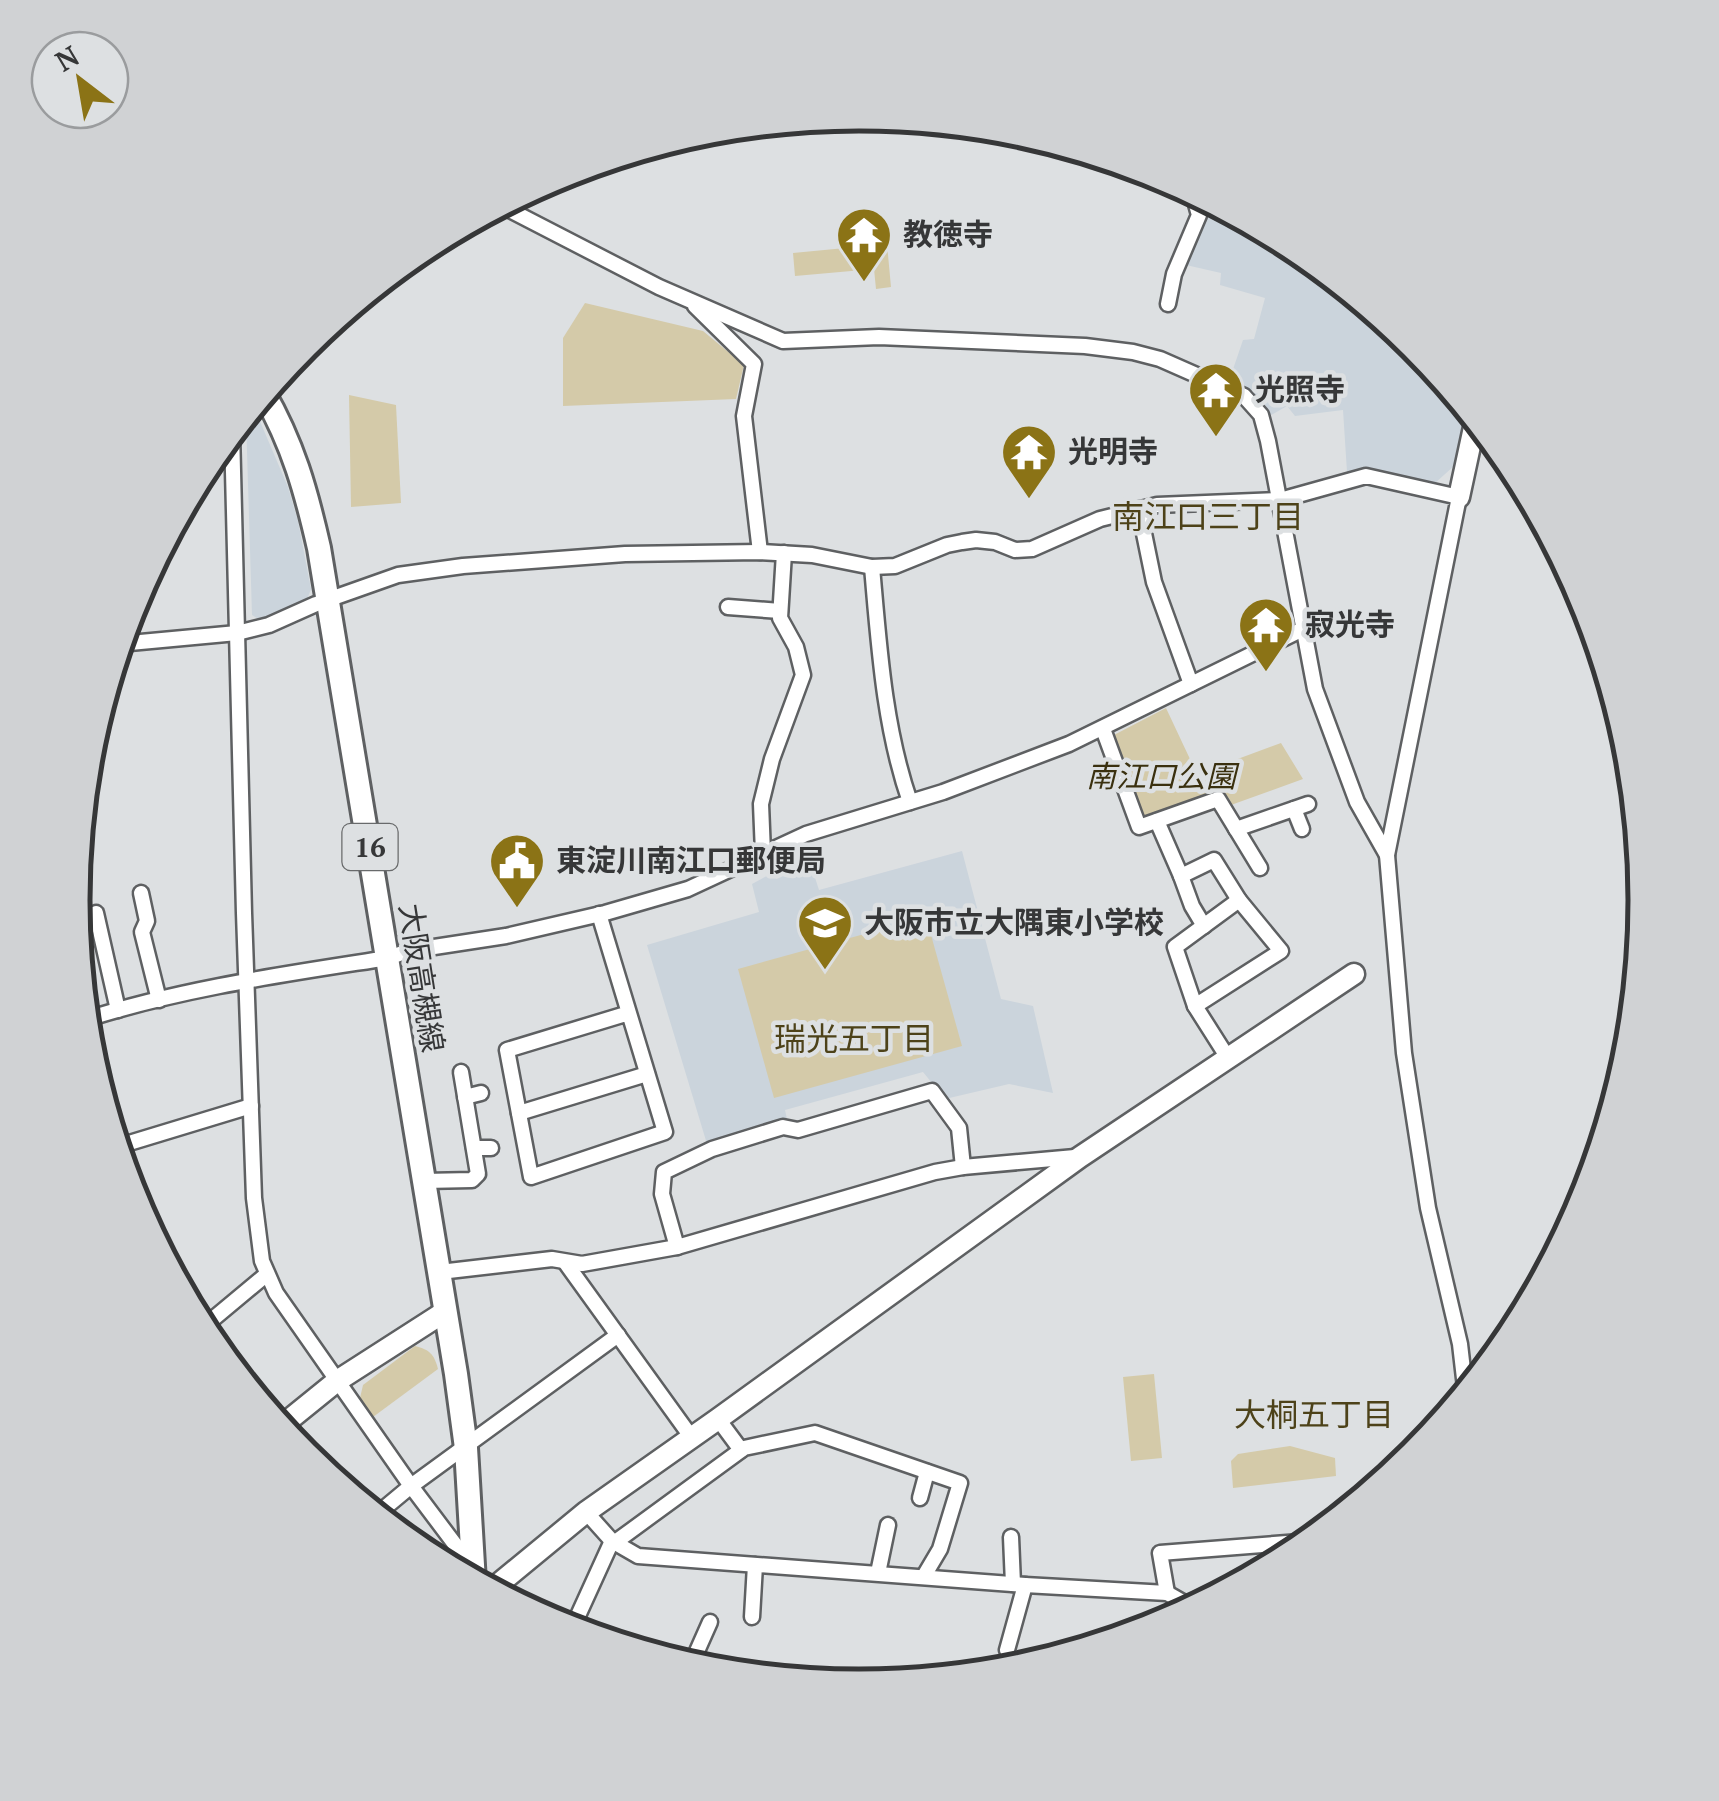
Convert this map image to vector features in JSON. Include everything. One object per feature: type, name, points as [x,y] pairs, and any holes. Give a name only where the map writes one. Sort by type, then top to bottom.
[{"type":"main road","name":"大阪高槻線","points":[[271,405],[306,488],[319,548],[446,1310],[466,1448],[472,1565]]},
{"type":"street","points":[[1168,304],[1197,209]]},
{"type":"street","points":[[514,213],[659,288],[784,341],[879,337],[1085,346],[1160,359],[1244,396],[1261,415],[1315,689],[1357,802],[1387,855]]},
{"type":"street","points":[[687,299],[754,364],[744,416],[760,552]]},
{"type":"street","points":[[1464,1377],[1460,1344],[1428,1208],[1404,1053],[1387,855],[1472,435]]},
{"type":"street","points":[[233,455],[251,1106],[262,1261],[276,1293],[462,1559]]},
{"type":"street","points":[[135,642],[270,625],[398,576],[463,566],[626,554],[760,552],[895,566],[947,544],[976,540],[1032,550],[1100,519],[1158,505],[1280,500],[1366,476],[1459,497]]},
{"type":"street","points":[[1139,510],[1154,582],[1192,684]]},
{"type":"street","points":[[763,853],[761,804],[772,759],[803,675],[796,648],[780,618],[784,554]]},
{"type":"street","points":[[872,566],[896,760],[910,802]]},
{"type":"street","points":[[728,608],[780,611]]},
{"type":"street","points":[[99,1015],[248,979],[506,936],[688,888],[806,834],[1017,766],[1103,729],[1303,628]]},
{"type":"street","points":[[1103,729],[1139,827],[1218,799],[1260,868]]},
{"type":"street","points":[[1236,829],[1301,806],[1302,829]]},
{"type":"street","points":[[1157,822],[1204,926]]},
{"type":"street","points":[[1181,876],[1214,860],[1239,900],[1281,952],[1195,1006]]},
{"type":"street","points":[[141,892],[147,922],[142,932],[159,1000]]},
{"type":"street","points":[[1228,1058],[1195,1006],[1175,947],[1239,900]]},
{"type":"street","points":[[96,912],[92,930],[118,1010]]},
{"type":"street","points":[[599,914],[629,1013],[664,1132],[531,1177],[507,1050],[629,1013]]},
{"type":"street","points":[[502,1581],[586,1512],[1080,1157],[1354,974]]},
{"type":"street","points":[[424,1181],[472,1180],[478,1174],[461,1072]]},
{"type":"street","points":[[519,1113],[647,1074]]},
{"type":"street","points":[[678,1247],[662,1194],[664,1172],[712,1149],[783,1127],[798,1130],[932,1091],[959,1128],[963,1167]]},
{"type":"street","points":[[465,1097],[481,1093]]},
{"type":"street","points":[[129,1143],[251,1106]]},
{"type":"street","points":[[474,1148],[491,1148]]},
{"type":"street","points":[[440,1272],[552,1260],[582,1264],[678,1247],[935,1172],[1080,1157]]},
{"type":"street","points":[[565,1262],[692,1438]]},
{"type":"street","points":[[214,1318],[267,1274]]},
{"type":"street","points":[[291,1419],[337,1381],[446,1310]]},
{"type":"street","points":[[386,1507],[618,1334]]},
{"type":"street","points":[[718,1419],[741,1450]]},
{"type":"street","points":[[578,1616],[613,1542],[741,1450],[815,1433],[960,1483],[940,1549],[924,1576]]},
{"type":"street","points":[[920,1498],[927,1472]]},
{"type":"street","points":[[586,1512],[613,1542],[638,1556],[1166,1593],[1178,1600]]},
{"type":"street","points":[[878,1573],[888,1525]]},
{"type":"street","points":[[1007,1650],[1019,1585],[1011,1537]]},
{"type":"street","points":[[1166,1593],[1160,1553],[1280,1544]]},
{"type":"street","points":[[752,1617],[754,1564]]},
{"type":"street","points":[[697,1652],[710,1622]]},
{"type":"shaded area","points":[[1205,215],[1244,234],[1328,290],[1404,356],[1463,423],[1455,465],[1434,484],[1371,471],[1347,472],[1343,410],[1295,416],[1287,406],[1268,417],[1249,392],[1229,381],[1243,340],[1254,339],[1265,298],[1220,285],[1221,273],[1186,265]]},
{"type":"shaded area","points":[[259,420],[288,487],[311,589],[306,602],[262,621],[252,615],[247,436]]},
{"type":"shaded area","name":"大阪市立大隅東小学校","points":[[797,848],[807,853],[819,890],[962,851],[1001,999],[1033,1006],[1053,1093],[1009,1084],[945,1099],[923,1072],[785,1110],[787,1119],[707,1144],[647,945],[759,912],[752,884],[778,870],[775,858]]},
{"type":"green space","points":[[887,244],[891,287],[876,289],[874,269],[795,276],[793,253]]},
{"type":"green space","points":[[585,303],[703,331],[744,365],[736,399],[563,406],[563,338]]},
{"type":"green space","points":[[349,395],[396,405],[401,503],[351,507]]},
{"type":"green space","name":"南江口公園","points":[[1166,708],[1197,774],[1281,743],[1303,779],[1231,805],[1229,798],[1213,793],[1142,818],[1112,736]]},
{"type":"green space","points":[[926,917],[962,1046],[774,1098],[738,969]]},
{"type":"green space","points":[[415,1346],[431,1353],[438,1369],[373,1417],[360,1398],[363,1385]]},
{"type":"green space","points":[[1154,1374],[1162,1458],[1131,1461],[1123,1377]]},
{"type":"green space","points":[[1290,1446],[1335,1458],[1336,1476],[1233,1488],[1231,1461],[1238,1454]]},
{"type":"place","name":"教徳寺","points":[[864,284]]},
{"type":"place","name":"光照寺","points":[[1216,439]]},
{"type":"place","name":"光明寺","points":[[1029,501]]},
{"type":"place","name":"寂光寺","points":[[1266,674]]},
{"type":"place","name":"東淀川南江口郵便局","points":[[517,910]]},
{"type":"place","name":"大阪市立大隅東小学校","points":[[825,972]]},
{"type":"district","name":"南江口三丁目","points":[[1208,517]]},
{"type":"district","name":"瑞光五丁目","points":[[854,1039]]},
{"type":"district","name":"大桐五丁目","points":[[1314,1415]]}]
